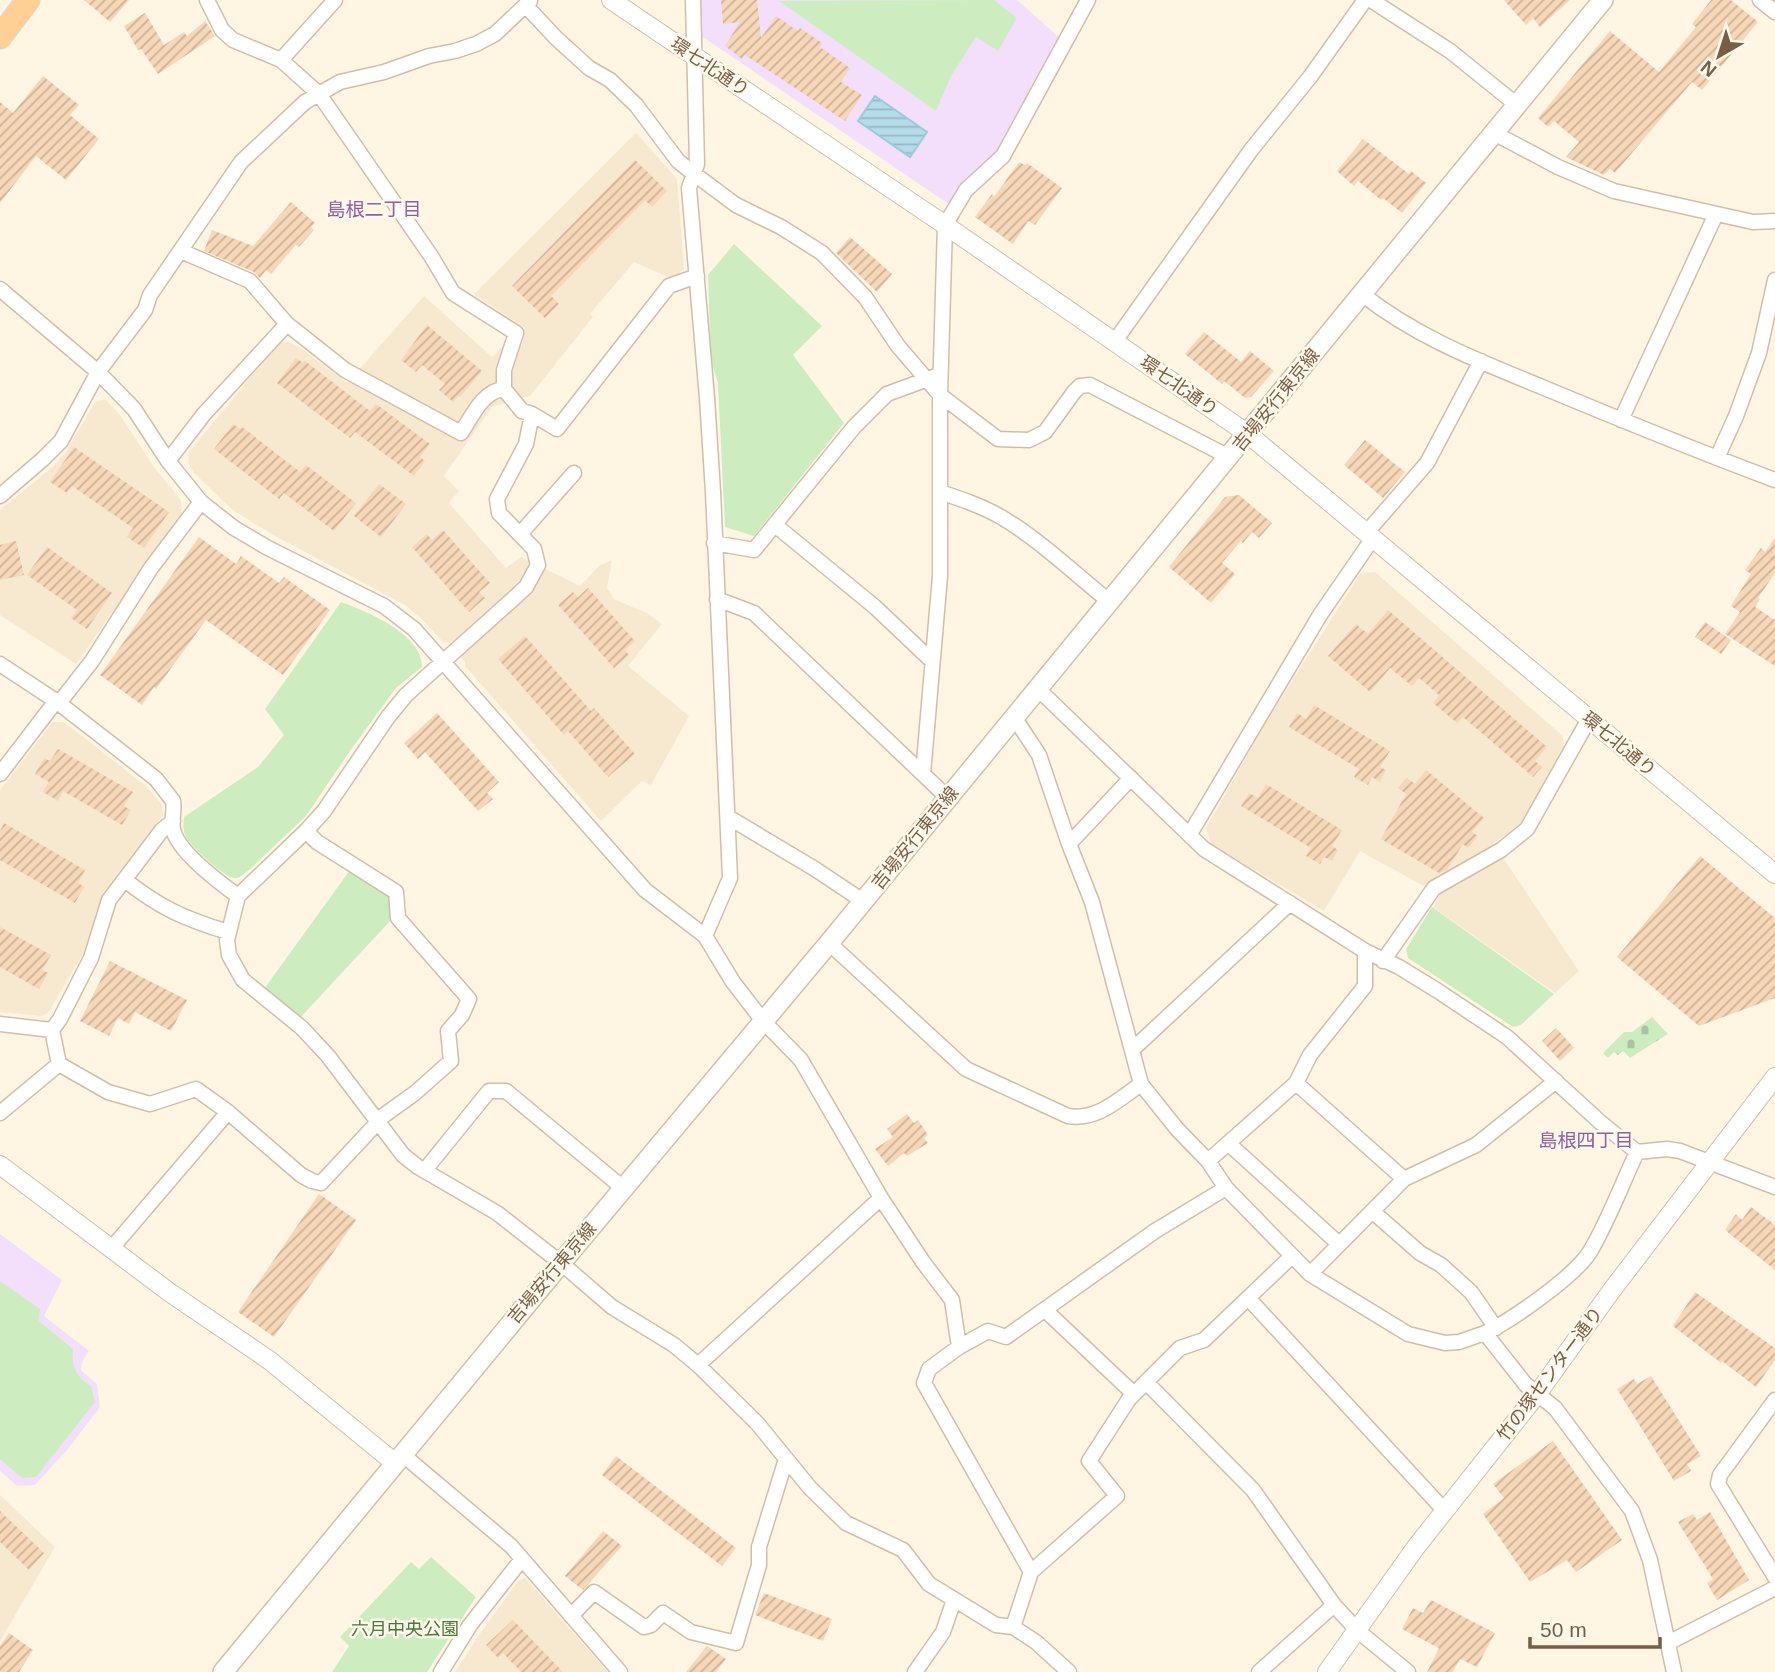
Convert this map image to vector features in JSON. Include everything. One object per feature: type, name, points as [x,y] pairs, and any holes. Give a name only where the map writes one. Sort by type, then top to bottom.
[{"type":"highway","points":[[0,37],[28,0]]},
{"type":"main road","name":"吉場安行東京線","points":[[223,1672],[829,943],[1603,0]]},
{"type":"street","points":[[207,0],[222,30],[233,40],[281,60],[318,94],[431,256],[453,293],[516,333],[504,370],[504,389],[523,411],[557,429],[669,286],[697,276]]},
{"type":"street","points":[[281,60],[335,0]]},
{"type":"street","name":"環七北通り","points":[[611,0],[945,225],[1248,434],[1775,874]]},
{"type":"street","points":[[693,0],[697,164],[689,188],[708,398],[730,878],[705,936]]},
{"type":"street","points":[[923,774],[940,576],[940,395],[934,376],[945,225],[966,190],[1003,156],[1088,0]]},
{"type":"street","points":[[1115,341],[1251,150],[1310,77],[1365,0]]},
{"type":"street","points":[[1371,0],[1450,51],[1517,105]]},
{"type":"street","points":[[1760,0],[1775,12]]},
{"type":"street","points":[[0,496],[61,440],[98,372],[145,310],[150,295],[241,162],[305,102],[340,82],[384,72],[429,56],[476,44],[495,34],[528,3],[555,38],[589,68],[610,80],[636,105],[678,161],[736,205],[782,227],[821,253],[865,297],[898,346],[934,376]]},
{"type":"street","points":[[1494,133],[1558,167],[1614,191],[1753,222],[1775,220]]},
{"type":"street","points":[[1621,420],[1716,214]]},
{"type":"street","points":[[181,251],[250,281],[287,324],[345,370],[461,433],[486,397],[494,390],[504,389]]},
{"type":"street","points":[[1717,458],[1759,353],[1775,280]]},
{"type":"street","points":[[0,289],[98,372],[134,409],[168,461],[201,502],[234,528],[384,606],[414,629],[645,890],[705,936],[733,982],[763,1021],[801,1060],[881,1198],[952,1300],[959,1347]]},
{"type":"street","points":[[1362,295],[1432,339],[1481,361],[1621,420],[1775,480]]},
{"type":"street","points":[[168,461],[204,414],[287,324]]},
{"type":"street","points":[[1190,834],[1370,535],[1427,463],[1481,361]]},
{"type":"street","points":[[714,543],[754,550],[853,427],[887,394],[934,376]]},
{"type":"street","points":[[940,395],[998,439],[1029,440],[1045,432],[1080,386],[1090,385],[1229,457]]},
{"type":"street","points":[[532,414],[526,444],[497,499],[499,513],[534,549],[538,565],[526,587],[406,695],[332,800],[306,831],[238,896],[228,932],[229,955],[243,980],[302,1028],[339,1069],[403,1155],[497,1213],[612,1307],[674,1345],[757,1423],[837,1515],[864,1533],[903,1550],[929,1584],[996,1625],[1013,1627],[1037,1642],[1069,1672]]},
{"type":"street","points":[[520,534],[574,473]]},
{"type":"street","points":[[940,492],[966,500],[1000,517],[1110,602]]},
{"type":"street","points":[[0,774],[92,662],[151,568],[201,502]]},
{"type":"street","points":[[775,525],[875,607],[932,661]]},
{"type":"street","points":[[718,599],[754,614],[948,798]]},
{"type":"street","points":[[0,664],[57,702],[156,779],[173,801],[172,828],[178,840],[188,853],[238,896]]},
{"type":"street","points":[[1038,689],[1204,849],[1365,951],[1419,979],[1507,1037],[1637,1152],[1667,1149],[1680,1151],[1775,1187]]},
{"type":"street","points":[[1014,718],[1039,755],[1092,902],[1141,1084],[1177,1129],[1209,1161],[1226,1188],[1310,1275],[1408,1334],[1446,1343],[1459,1342],[1490,1331],[1555,1286],[1590,1253],[1637,1152]]},
{"type":"street","points":[[1383,961],[1434,888],[1501,849],[1527,829],[1589,719]]},
{"type":"street","points":[[1069,844],[1131,778]]},
{"type":"street","points":[[728,817],[863,901]]},
{"type":"street","points":[[173,821],[162,830],[109,900],[91,958],[52,1030],[59,1064],[108,1092],[150,1104],[196,1090],[228,1112],[301,1175],[321,1182],[376,1122],[415,1093],[451,1061],[448,1031],[462,1016],[469,999],[398,918],[396,892],[317,842],[306,831]]},
{"type":"street","points":[[125,880],[152,901],[188,920],[228,932]]},
{"type":"street","points":[[1132,1050],[1290,903]]},
{"type":"street","points":[[829,943],[966,1069],[1068,1116],[1079,1118],[1103,1111],[1141,1084]]},
{"type":"street","points":[[1209,1161],[1296,1083],[1310,1055],[1365,986],[1365,951]]},
{"type":"street","points":[[0,1024],[52,1030]]},
{"type":"street","points":[[0,1113],[59,1064]]},
{"type":"street","name":"竹の塚センター通り","points":[[1327,1672],[1416,1547],[1538,1393],[1612,1290],[1775,1077]]},
{"type":"street","points":[[1310,1275],[1404,1179],[1476,1145],[1556,1081]]},
{"type":"street","points":[[1296,1083],[1404,1179]]},
{"type":"street","points":[[425,1170],[489,1091],[506,1091],[623,1188]]},
{"type":"street","points":[[111,1249],[228,1112]]},
{"type":"street","points":[[1228,1143],[1339,1244]]},
{"type":"street","points":[[0,1165],[169,1293],[270,1360],[511,1546],[621,1672]]},
{"type":"street","points":[[1031,1572],[924,1383],[929,1369],[959,1347],[988,1331],[1006,1337],[1155,1231],[1226,1188]]},
{"type":"street","points":[[698,1365],[881,1198]]},
{"type":"street","points":[[1372,1211],[1420,1253],[1441,1265],[1471,1292],[1490,1331],[1526,1385],[1555,1408],[1632,1511],[1650,1560],[1674,1672]]},
{"type":"street","points":[[1013,1627],[1031,1572],[1117,1496],[1089,1461],[1134,1394],[1180,1348],[1204,1340],[1292,1256]]},
{"type":"street","points":[[1248,1298],[1445,1511]]},
{"type":"street","points":[[1045,1310],[1134,1394]]},
{"type":"street","points":[[1146,1382],[1253,1490],[1334,1605],[1358,1631],[1408,1672]]},
{"type":"street","points":[[1775,1400],[1720,1475],[1718,1484],[1775,1577]]},
{"type":"street","points":[[571,1616],[594,1592],[644,1627],[651,1625],[663,1613],[691,1632],[736,1643],[759,1565],[758,1547],[786,1459]]},
{"type":"street","points":[[441,1672],[470,1625],[522,1559]]},
{"type":"street","points":[[1668,1643],[1775,1588]]},
{"type":"street","points":[[915,1672],[943,1632],[954,1600]]},
{"type":"street","points":[[1259,1672],[1334,1605]]},
{"type":"shaded area","points":[[698,0],[1017,0],[1061,39],[998,153],[950,205],[700,35]]},
{"type":"shaded area","points":[[636,133],[677,179],[684,268],[677,276],[668,277],[634,262],[590,314],[593,317],[530,396],[492,407],[444,476],[459,491],[449,503],[506,568],[521,557],[580,586],[600,565],[612,560],[607,588],[614,599],[647,613],[662,624],[628,666],[689,716],[651,785],[642,781],[601,821],[465,666],[465,662],[449,642],[443,642],[405,605],[275,536],[234,511],[194,473],[188,463],[189,452],[279,343],[288,342],[298,346],[347,383],[424,296],[492,357],[506,343],[522,346],[525,328],[474,294]]},
{"type":"shaded area","points":[[105,399],[120,415],[154,467],[181,500],[182,514],[76,664],[0,615],[0,510],[54,466],[65,453],[95,402]]},
{"type":"shaded area","points":[[1375,572],[1563,736],[1564,746],[1519,827],[1493,843],[1579,971],[1555,993],[1433,907],[1440,895],[1360,851],[1324,911],[1211,844],[1206,828],[1265,724],[1360,574]]},
{"type":"shaded area","points":[[53,722],[64,722],[146,786],[161,803],[163,815],[102,894],[84,952],[48,1013],[42,1016],[0,1012],[0,790]]},
{"type":"shaded area","points":[[0,1234],[62,1280],[44,1316],[89,1351],[82,1362],[81,1370],[97,1384],[100,1407],[68,1449],[35,1485],[17,1486],[0,1471]]},
{"type":"shaded area","points":[[0,1495],[55,1547],[0,1641]]},
{"type":"shaded area","points":[[525,1578],[608,1672],[455,1672],[518,1581]]},
{"type":"green space","points":[[994,0],[1017,18],[998,51],[976,37],[951,76],[936,111],[779,1]]},
{"type":"green space","points":[[734,244],[822,326],[793,355],[844,423],[754,536],[725,527],[718,383],[711,360],[708,275]]},
{"type":"green space","points":[[341,602],[378,618],[403,634],[420,655],[422,667],[396,688],[306,816],[248,871],[234,878],[223,873],[195,849],[185,834],[184,817],[258,767],[284,735],[265,709]]},
{"type":"green space","points":[[350,870],[389,893],[392,919],[299,1019],[264,989]]},
{"type":"green space","points":[[1432,907],[1554,994],[1521,1025],[1513,1027],[1408,958],[1406,949]]},
{"type":"green space","points":[[1652,1017],[1668,1034],[1630,1058],[1623,1051],[1618,1055],[1614,1052],[1608,1058],[1603,1053],[1624,1032],[1632,1032]]},
{"type":"green space","points":[[0,1281],[40,1309],[39,1321],[73,1349],[76,1371],[81,1379],[91,1386],[95,1402],[36,1477],[22,1478],[0,1459]]},
{"type":"green space","name":"六月中央公園","points":[[431,1557],[476,1597],[427,1672],[332,1672],[349,1646],[340,1637],[411,1562],[419,1569]]},
{"type":"water","points":[[875,96],[927,132],[910,157],[858,121]]},
{"type":"building","points":[[84,0],[129,0],[110,22]]},
{"type":"building","points":[[721,0],[757,0],[761,38],[776,16],[822,43],[820,47],[850,68],[841,82],[862,95],[845,121],[745,55],[742,59],[725,46],[740,22],[723,24]]},
{"type":"building","points":[[1504,0],[1570,0],[1540,27],[1533,18],[1526,25]]},
{"type":"building","points":[[1711,0],[1731,0],[1758,22],[1702,90],[1692,82],[1615,173],[1610,169],[1604,175],[1566,157],[1579,142],[1554,121],[1548,127],[1538,118],[1610,31],[1659,72],[1696,27],[1692,24]]},
{"type":"building","points":[[145,13],[164,45],[184,32],[187,36],[205,21],[215,36],[158,74],[141,49],[138,50],[124,26]]},
{"type":"building","points":[[43,76],[79,105],[70,115],[99,139],[66,180],[36,156],[0,203],[0,102],[13,113]]},
{"type":"building","points":[[1363,139],[1409,174],[1411,171],[1426,183],[1402,213],[1358,181],[1354,186],[1337,171]]},
{"type":"building","points":[[635,160],[667,191],[652,207],[645,200],[551,296],[559,304],[545,318],[512,286]]},
{"type":"building","points":[[1019,162],[1025,165],[1027,163],[1062,188],[1035,225],[1028,221],[1013,244],[975,217],[992,194],[994,197]]},
{"type":"building","points":[[291,202],[315,223],[311,227],[314,230],[299,247],[296,245],[271,274],[266,270],[260,278],[254,272],[204,251],[212,230],[253,246]]},
{"type":"building","points":[[850,237],[892,274],[877,292],[836,253]]},
{"type":"building","points":[[427,325],[482,371],[453,402],[439,390],[445,384],[422,365],[416,372],[401,360]]},
{"type":"building","points":[[1204,332],[1241,362],[1250,351],[1274,371],[1251,397],[1245,398],[1224,381],[1222,384],[1185,354]]},
{"type":"building","points":[[296,358],[303,363],[305,361],[370,411],[376,404],[430,444],[420,457],[425,461],[414,476],[355,432],[350,438],[277,383]]},
{"type":"building","points":[[233,424],[240,429],[242,427],[300,472],[306,465],[356,503],[334,531],[284,493],[279,499],[214,449]]},
{"type":"building","points":[[1365,440],[1405,472],[1383,498],[1344,465]]},
{"type":"building","points":[[74,447],[169,512],[144,548],[127,537],[133,528],[72,486],[67,493],[50,482]]},
{"type":"building","points":[[379,484],[406,504],[381,537],[354,516]]},
{"type":"building","points":[[1239,495],[1272,523],[1259,538],[1252,532],[1222,563],[1235,574],[1211,603],[1169,567],[1225,497]]},
{"type":"building","points":[[443,530],[490,583],[479,592],[485,598],[469,612],[412,547],[427,534],[432,540]]},
{"type":"building","points":[[199,537],[236,564],[241,556],[279,583],[284,577],[330,610],[283,675],[206,620],[142,705],[100,675]]},
{"type":"building","points":[[1775,538],[1775,573],[1755,607],[1775,620],[1775,666],[1725,634],[1740,612],[1731,606],[1751,574],[1745,570],[1761,548],[1765,552]]},
{"type":"building","points":[[16,541],[24,575],[0,580],[0,545]]},
{"type":"building","points":[[47,547],[112,593],[87,629],[71,618],[77,610],[27,575]]},
{"type":"building","points":[[588,588],[635,641],[625,650],[629,655],[614,668],[558,605],[573,592],[578,597]]},
{"type":"building","points":[[1388,610],[1547,747],[1535,761],[1542,767],[1533,777],[1463,717],[1457,723],[1433,703],[1439,695],[1419,678],[1412,686],[1390,668],[1370,692],[1328,656],[1356,624],[1368,634]]},
{"type":"building","points":[[1705,622],[1731,640],[1721,654],[1695,637]]},
{"type":"building","points":[[525,636],[591,711],[594,708],[635,754],[608,777],[568,731],[564,735],[498,659]]},
{"type":"building","points":[[1314,705],[1390,751],[1380,767],[1386,770],[1380,782],[1372,777],[1368,785],[1354,777],[1359,769],[1289,727],[1297,713],[1306,719]]},
{"type":"building","points":[[437,713],[499,782],[487,793],[493,799],[478,811],[425,752],[418,759],[404,743]]},
{"type":"building","points":[[58,749],[133,792],[124,806],[131,810],[122,825],[63,791],[58,801],[43,792],[49,782],[35,774],[44,758],[50,761]]},
{"type":"building","points":[[1426,770],[1484,818],[1472,832],[1478,836],[1468,848],[1463,844],[1447,870],[1439,873],[1381,839],[1406,794],[1398,788],[1407,778],[1415,784]]},
{"type":"building","points":[[1266,784],[1342,830],[1332,846],[1338,850],[1332,861],[1324,857],[1320,864],[1306,856],[1311,848],[1241,806],[1249,793],[1258,798]]},
{"type":"building","points":[[4,823],[85,870],[78,883],[84,887],[75,903],[0,860],[0,831]]},
{"type":"building","points":[[1700,856],[1775,918],[1775,998],[1699,1026],[1617,957]]},
{"type":"building","points":[[0,927],[51,955],[42,970],[48,973],[39,989],[0,967]]},
{"type":"building","points":[[110,961],[187,1000],[171,1031],[135,1012],[129,1024],[118,1018],[109,1036],[80,1021]]},
{"type":"building","points":[[1556,1028],[1574,1048],[1560,1061],[1542,1041]]},
{"type":"building","points":[[907,1114],[914,1123],[918,1120],[928,1135],[924,1138],[928,1143],[907,1156],[904,1153],[888,1166],[875,1149],[893,1137],[887,1129]]},
{"type":"building","points":[[319,1194],[356,1220],[274,1337],[238,1312]]},
{"type":"building","points":[[1751,1207],[1775,1225],[1775,1270],[1725,1230],[1736,1214],[1742,1220]]},
{"type":"building","points":[[1695,1292],[1775,1348],[1775,1360],[1756,1387],[1673,1326]]},
{"type":"building","points":[[1651,1376],[1701,1456],[1687,1464],[1691,1471],[1674,1481],[1617,1389],[1634,1379],[1637,1384]]},
{"type":"building","points":[[1553,1441],[1622,1540],[1576,1572],[1567,1560],[1530,1582],[1483,1514],[1504,1498],[1493,1484]]},
{"type":"building","points":[[616,1456],[736,1548],[722,1566],[602,1475]]},
{"type":"building","points":[[0,1511],[44,1553],[29,1570],[0,1542]]},
{"type":"building","points":[[1710,1512],[1749,1580],[1717,1600],[1707,1583],[1713,1579],[1678,1522],[1693,1514],[1697,1520]]},
{"type":"building","points":[[603,1531],[622,1546],[583,1590],[565,1576]]},
{"type":"building","points":[[764,1593],[832,1619],[823,1641],[755,1615]]},
{"type":"building","points":[[1431,1600],[1495,1633],[1477,1667],[1460,1659],[1453,1672],[1427,1672],[1439,1648],[1402,1629],[1413,1608],[1423,1613]]},
{"type":"building","points":[[513,1620],[563,1672],[521,1672],[503,1653],[498,1658],[486,1645]]},
{"type":"building","points":[[9,1633],[33,1650],[19,1672],[0,1672],[0,1646]]},
{"type":"building","points":[[707,1646],[726,1659],[716,1672],[686,1672]]},
{"type":"district","name":"島根二丁目","points":[[374,209]]},
{"type":"district","name":"島根四丁目","points":[[1586,1140]]}]
